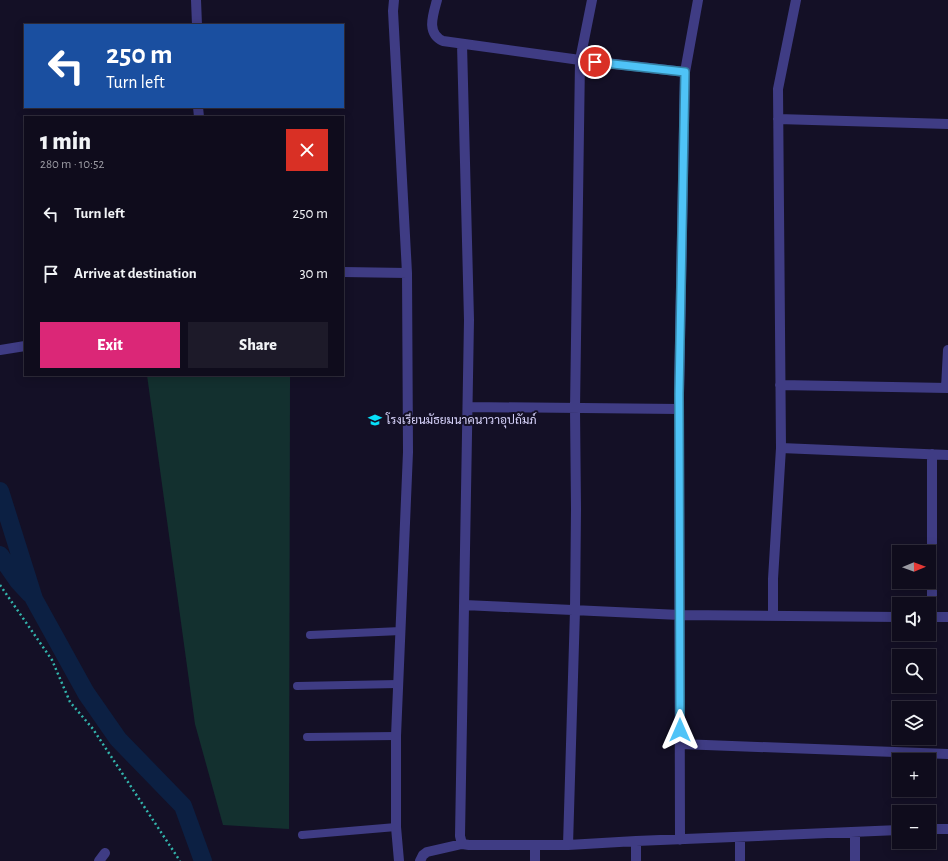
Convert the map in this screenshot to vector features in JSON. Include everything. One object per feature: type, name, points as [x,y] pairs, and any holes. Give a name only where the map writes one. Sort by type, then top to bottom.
[{"type":"street","points":[[196,0],[197,24]]},
{"type":"street","points":[[394,0],[393,11],[407,273],[408,452],[396,736],[396,827],[398,861]]},
{"type":"street","points":[[437,0],[432,26],[434,34],[437,38],[443,41],[580,60],[685,72]]},
{"type":"street","points":[[568,845],[575,610],[575,408],[580,60],[592,0]]},
{"type":"street","points":[[680,840],[679,409],[685,72],[698,0]]},
{"type":"street","points":[[773,615],[773,579],[781,448],[778,89],[796,0]]},
{"type":"street","points":[[462,44],[470,320],[460,836],[462,844]]},
{"type":"street","points":[[778,119],[948,124]]},
{"type":"street","points":[[344,272],[407,273]]},
{"type":"street","points":[[0,350],[24,346]]},
{"type":"street","points":[[780,385],[947,388],[948,350]]},
{"type":"street","points":[[469,407],[679,409]]},
{"type":"street","points":[[781,448],[948,455]]},
{"type":"street","points":[[931,597],[932,454]]},
{"type":"street","points":[[464,605],[680,615],[892,616]]},
{"type":"street","points":[[936,617],[948,617]]},
{"type":"street","points":[[680,744],[948,754]]},
{"type":"street","points":[[936,829],[948,829]]},
{"type":"street","points":[[420,861],[423,855],[427,852],[462,844],[469,846],[568,845],[892,830]]},
{"type":"street","points":[[855,832],[855,861]]},
{"type":"street","points":[[740,837],[740,861]]},
{"type":"street","points":[[636,841],[636,861]]},
{"type":"street","points":[[535,846],[535,861]]},
{"type":"lane","points":[[310,635],[401,631]]},
{"type":"lane","points":[[297,686],[398,684]]},
{"type":"lane","points":[[307,738],[396,736]]},
{"type":"lane","points":[[302,835],[396,827]]},
{"type":"path","points":[[0,585],[52,660],[70,702],[92,729],[180,861]]},
{"type":"green space","points":[[147,376],[290,376],[289,829],[223,825],[195,724]]},
{"type":"waterway","points":[[0,491],[34,599],[86,693],[118,739],[183,806],[203,861]]},
{"type":"waterway","points":[[0,555],[18,581],[30,594]]},
{"type":"place","name":"โรงเรียนมัธยมนาคนาวาอุปถัมภ์","points":[[375,420]]},
{"type":"route","points":[[595,62],[685,72],[679,394],[680,730]]}]
